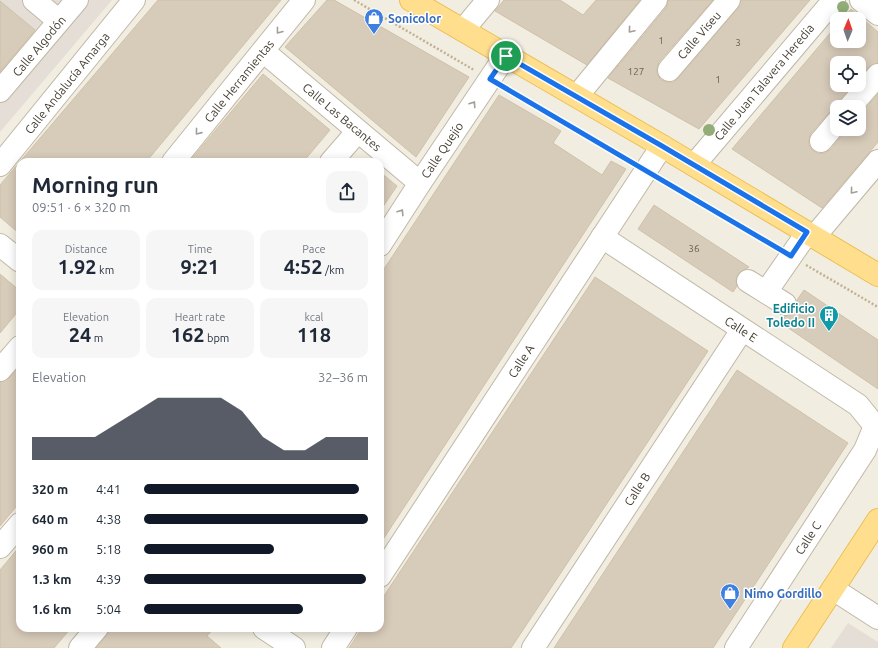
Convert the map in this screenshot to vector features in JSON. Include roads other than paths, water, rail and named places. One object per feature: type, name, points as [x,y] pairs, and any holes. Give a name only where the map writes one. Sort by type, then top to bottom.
[{"type":"main road","points":[[411,0],[662,146],[878,275]]},
{"type":"main road","points":[[794,648],[878,520]]},
{"type":"street","points":[[34,0],[59,21]]},
{"type":"street","name":"Calle Algodón","points":[[0,90],[78,0]]},
{"type":"street","name":"Calle Andalucía Amarga","points":[[0,165],[134,0]]},
{"type":"street","name":"Calle Herramientas","points":[[176,158],[304,0]]},
{"type":"street","points":[[463,30],[488,0]]},
{"type":"street","points":[[577,96],[656,0]]},
{"type":"street","name":"Calle Viseu","points":[[669,70],[729,0]]},
{"type":"street","name":"Calle Juan Talavera Heredia","points":[[694,165],[834,0]]},
{"type":"street","points":[[861,0],[878,14]]},
{"type":"street","name":"Calle Las Bacantes","points":[[263,51],[420,183]]},
{"type":"street","name":"Calle Quejío","points":[[384,239],[506,56]]},
{"type":"street","points":[[856,100],[878,75]]},
{"type":"street","points":[[821,141],[830,130]]},
{"type":"street","points":[[334,158],[358,131]]},
{"type":"street","name":"Calle A","points":[[384,570],[662,146]]},
{"type":"street","points":[[785,304],[757,287],[791,256],[878,161]]},
{"type":"street","name":"Calle E","points":[[602,237],[858,405],[875,426]]},
{"type":"street","points":[[0,245],[16,258]]},
{"type":"street","name":"Calle B","points":[[533,648],[742,330]]},
{"type":"street","points":[[0,370],[16,352]]},
{"type":"street","name":"Calle C","points":[[736,648],[866,450],[875,426]]},
{"type":"street","points":[[0,547],[16,529]]},
{"type":"street","points":[[833,589],[878,618]]},
{"type":"street","points":[[80,648],[94,632]]},
{"type":"street","points":[[270,632],[294,648]]},
{"type":"street","points":[[333,648],[343,632]]},
{"type":"place","name":"Sonicolor","points":[[374,35]]},
{"type":"place","name":"Edificio Toledo II","points":[[829,332]]},
{"type":"place","name":"Nimo Gordillo","points":[[730,610]]}]
